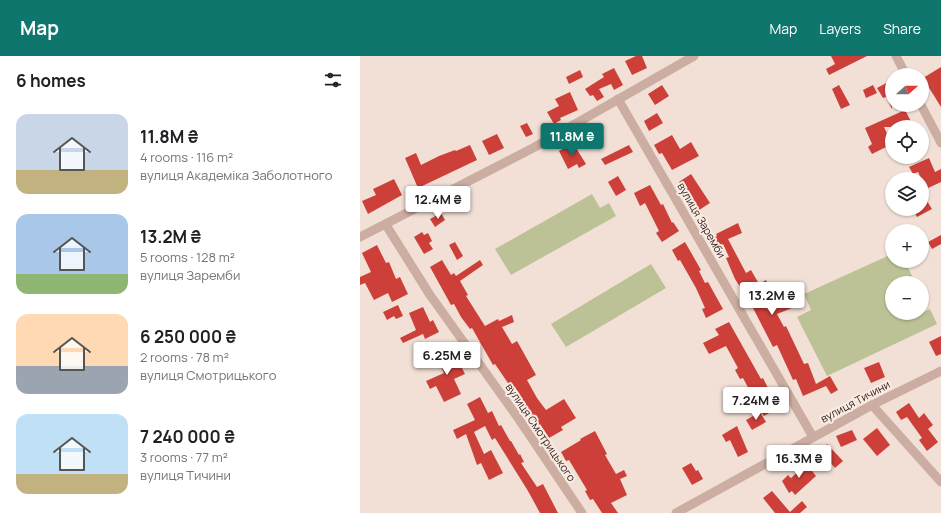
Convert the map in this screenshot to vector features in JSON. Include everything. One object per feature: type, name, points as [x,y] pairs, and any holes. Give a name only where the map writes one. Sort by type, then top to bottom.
[{"type":"street","points":[[360,238],[533,148],[694,56]]},
{"type":"street","points":[[896,56],[902,68]]},
{"type":"street","name":"вулиця Заремби","points":[[618,99],[813,437]]},
{"type":"street","points":[[925,112],[941,143]]},
{"type":"street","name":"вулиця Смотрицького","points":[[386,225],[430,295],[518,418],[582,513]]},
{"type":"street","name":"вулиця Тичини","points":[[676,513],[872,405],[941,371]]},
{"type":"street","points":[[872,405],[941,482]]},
{"type":"green space","points":[[592,194],[600,208],[609,203],[616,216],[511,275],[495,249]]},
{"type":"green space","points":[[885,257],[885,268],[908,268],[912,276],[885,276],[885,320],[929,320],[930,309],[937,324],[827,376],[797,317],[811,310],[804,294]]},
{"type":"green space","points":[[651,264],[666,288],[566,347],[551,324]]},
{"type":"building","points":[[636,56],[642,56],[647,68],[632,75],[625,61]]},
{"type":"building","points":[[831,56],[867,56],[829,75],[826,69],[835,64]]},
{"type":"building","points":[[941,67],[941,107],[929,88],[929,74]]},
{"type":"building","points":[[614,68],[623,85],[614,90],[611,84],[599,89],[604,97],[597,101],[593,95],[590,96],[585,89],[604,77],[602,74]]},
{"type":"building","points":[[580,70],[583,77],[569,84],[566,77]]},
{"type":"building","points":[[885,84],[885,97],[883,98],[877,88]]},
{"type":"building","points":[[662,85],[669,96],[655,105],[648,94]]},
{"type":"building","points":[[839,85],[850,105],[841,109],[832,89]]},
{"type":"building","points":[[873,85],[877,93],[866,98],[863,90]]},
{"type":"building","points":[[570,92],[578,110],[560,118],[561,120],[554,124],[547,112],[559,106],[555,99]]},
{"type":"building","points":[[901,112],[906,112],[910,120],[885,120],[885,148],[872,154],[868,147],[872,144],[865,128]]},
{"type":"building","points":[[657,113],[663,123],[649,131],[644,121]]},
{"type":"building","points":[[527,123],[533,134],[526,137],[520,126]]},
{"type":"building","points":[[585,129],[589,135],[576,142],[572,135]]},
{"type":"building","points":[[497,134],[504,148],[489,155],[482,141]]},
{"type":"building","points":[[672,135],[680,149],[691,142],[699,156],[672,170],[662,153],[659,154],[654,145]]},
{"type":"building","points":[[573,143],[586,164],[579,168],[577,164],[568,169],[559,151]]},
{"type":"building","points":[[470,145],[477,160],[418,188],[405,158],[416,153],[421,165],[439,156]]},
{"type":"building","points":[[629,145],[633,152],[605,165],[601,159]]},
{"type":"building","points":[[929,158],[935,172],[941,169],[941,182],[929,188],[929,172],[912,172],[909,167],[916,164],[929,164]]},
{"type":"building","points":[[691,174],[710,203],[696,212],[679,182]]},
{"type":"building","points":[[618,176],[626,190],[616,196],[608,182]]},
{"type":"building","points":[[394,179],[402,195],[368,214],[362,201],[376,195],[373,189]]},
{"type":"building","points":[[650,185],[661,205],[663,204],[672,223],[673,222],[679,231],[662,242],[656,233],[659,231],[645,203],[640,206],[634,193]]},
{"type":"building","points":[[441,213],[445,220],[435,227],[430,219]]},
{"type":"building","points":[[738,223],[742,233],[728,239],[746,273],[751,270],[759,284],[766,280],[772,291],[775,290],[780,301],[794,295],[795,297],[798,295],[802,304],[777,314],[784,327],[786,326],[804,364],[808,363],[816,384],[830,376],[838,390],[831,394],[826,386],[803,396],[796,379],[793,380],[777,345],[773,347],[752,306],[735,279],[726,258],[729,257],[723,244],[715,248],[711,239],[717,236],[716,234]]},
{"type":"building","points":[[422,232],[424,235],[428,233],[432,241],[429,243],[433,249],[424,254],[414,237]]},
{"type":"building","points":[[941,235],[941,244],[932,249],[929,241]]},
{"type":"building","points":[[455,242],[463,256],[457,260],[449,245]]},
{"type":"building","points":[[685,242],[701,270],[699,271],[705,283],[708,282],[723,309],[706,318],[702,309],[705,308],[696,288],[680,260],[678,261],[672,250]]},
{"type":"building","points":[[377,245],[386,263],[389,262],[396,279],[400,277],[408,294],[392,302],[388,293],[374,300],[365,283],[360,285],[360,277],[371,272],[362,253]]},
{"type":"building","points":[[442,260],[451,275],[454,273],[456,276],[480,260],[483,265],[460,281],[468,295],[466,296],[485,326],[498,319],[499,321],[512,315],[514,322],[502,327],[512,344],[517,341],[536,375],[527,380],[537,398],[546,410],[564,399],[576,418],[561,427],[563,430],[549,438],[540,424],[537,426],[515,387],[512,389],[495,364],[493,365],[472,328],[470,329],[461,317],[454,304],[451,305],[430,267]]},
{"type":"building","points":[[398,305],[403,316],[396,319],[394,316],[387,320],[383,312]]},
{"type":"building","points":[[423,307],[430,322],[433,320],[439,332],[425,339],[423,334],[403,343],[400,338],[416,330],[409,313]]},
{"type":"building","points":[[729,322],[761,379],[763,378],[773,398],[776,397],[781,406],[764,416],[758,407],[762,404],[756,393],[752,395],[743,378],[740,379],[735,370],[738,368],[726,346],[709,354],[703,343],[719,335],[715,329]]},
{"type":"building","points":[[941,336],[941,354],[936,356],[929,342]]},
{"type":"building","points":[[448,348],[458,367],[461,366],[465,374],[454,379],[461,394],[444,402],[436,386],[430,389],[426,381],[444,373],[435,355]]},
{"type":"building","points":[[879,362],[885,377],[871,383],[864,368]]},
{"type":"building","points":[[480,397],[488,413],[492,411],[499,426],[501,425],[519,455],[520,454],[524,462],[521,463],[537,487],[543,484],[558,513],[540,513],[495,438],[492,440],[485,426],[474,432],[484,454],[491,450],[503,473],[489,480],[481,463],[477,465],[466,434],[457,439],[453,430],[475,420],[467,404]]},
{"type":"building","points":[[909,403],[919,418],[924,413],[933,425],[928,429],[938,442],[927,451],[919,440],[922,438],[907,417],[901,420],[896,412]]},
{"type":"building","points":[[760,412],[766,422],[752,430],[746,420]]},
{"type":"building","points":[[737,426],[748,452],[738,457],[730,440],[726,442],[722,435]]},
{"type":"building","points":[[877,428],[890,445],[877,456],[863,439]]},
{"type":"building","points":[[852,430],[857,440],[841,447],[836,436]]},
{"type":"building","points":[[595,431],[607,454],[605,455],[616,474],[624,470],[627,476],[620,479],[627,495],[611,503],[618,513],[602,513],[593,499],[590,500],[585,491],[587,490],[569,460],[566,461],[561,452]]},
{"type":"building","points":[[827,444],[843,461],[835,468],[820,451]]},
{"type":"building","points":[[805,462],[816,476],[795,495],[792,491],[789,493],[782,481],[788,475],[791,478],[801,469],[799,467]]},
{"type":"building","points":[[691,463],[696,471],[698,470],[703,479],[692,485],[682,468]]},
{"type":"building","points":[[772,491],[790,512],[802,501],[807,507],[800,513],[775,513],[763,498]]}]
